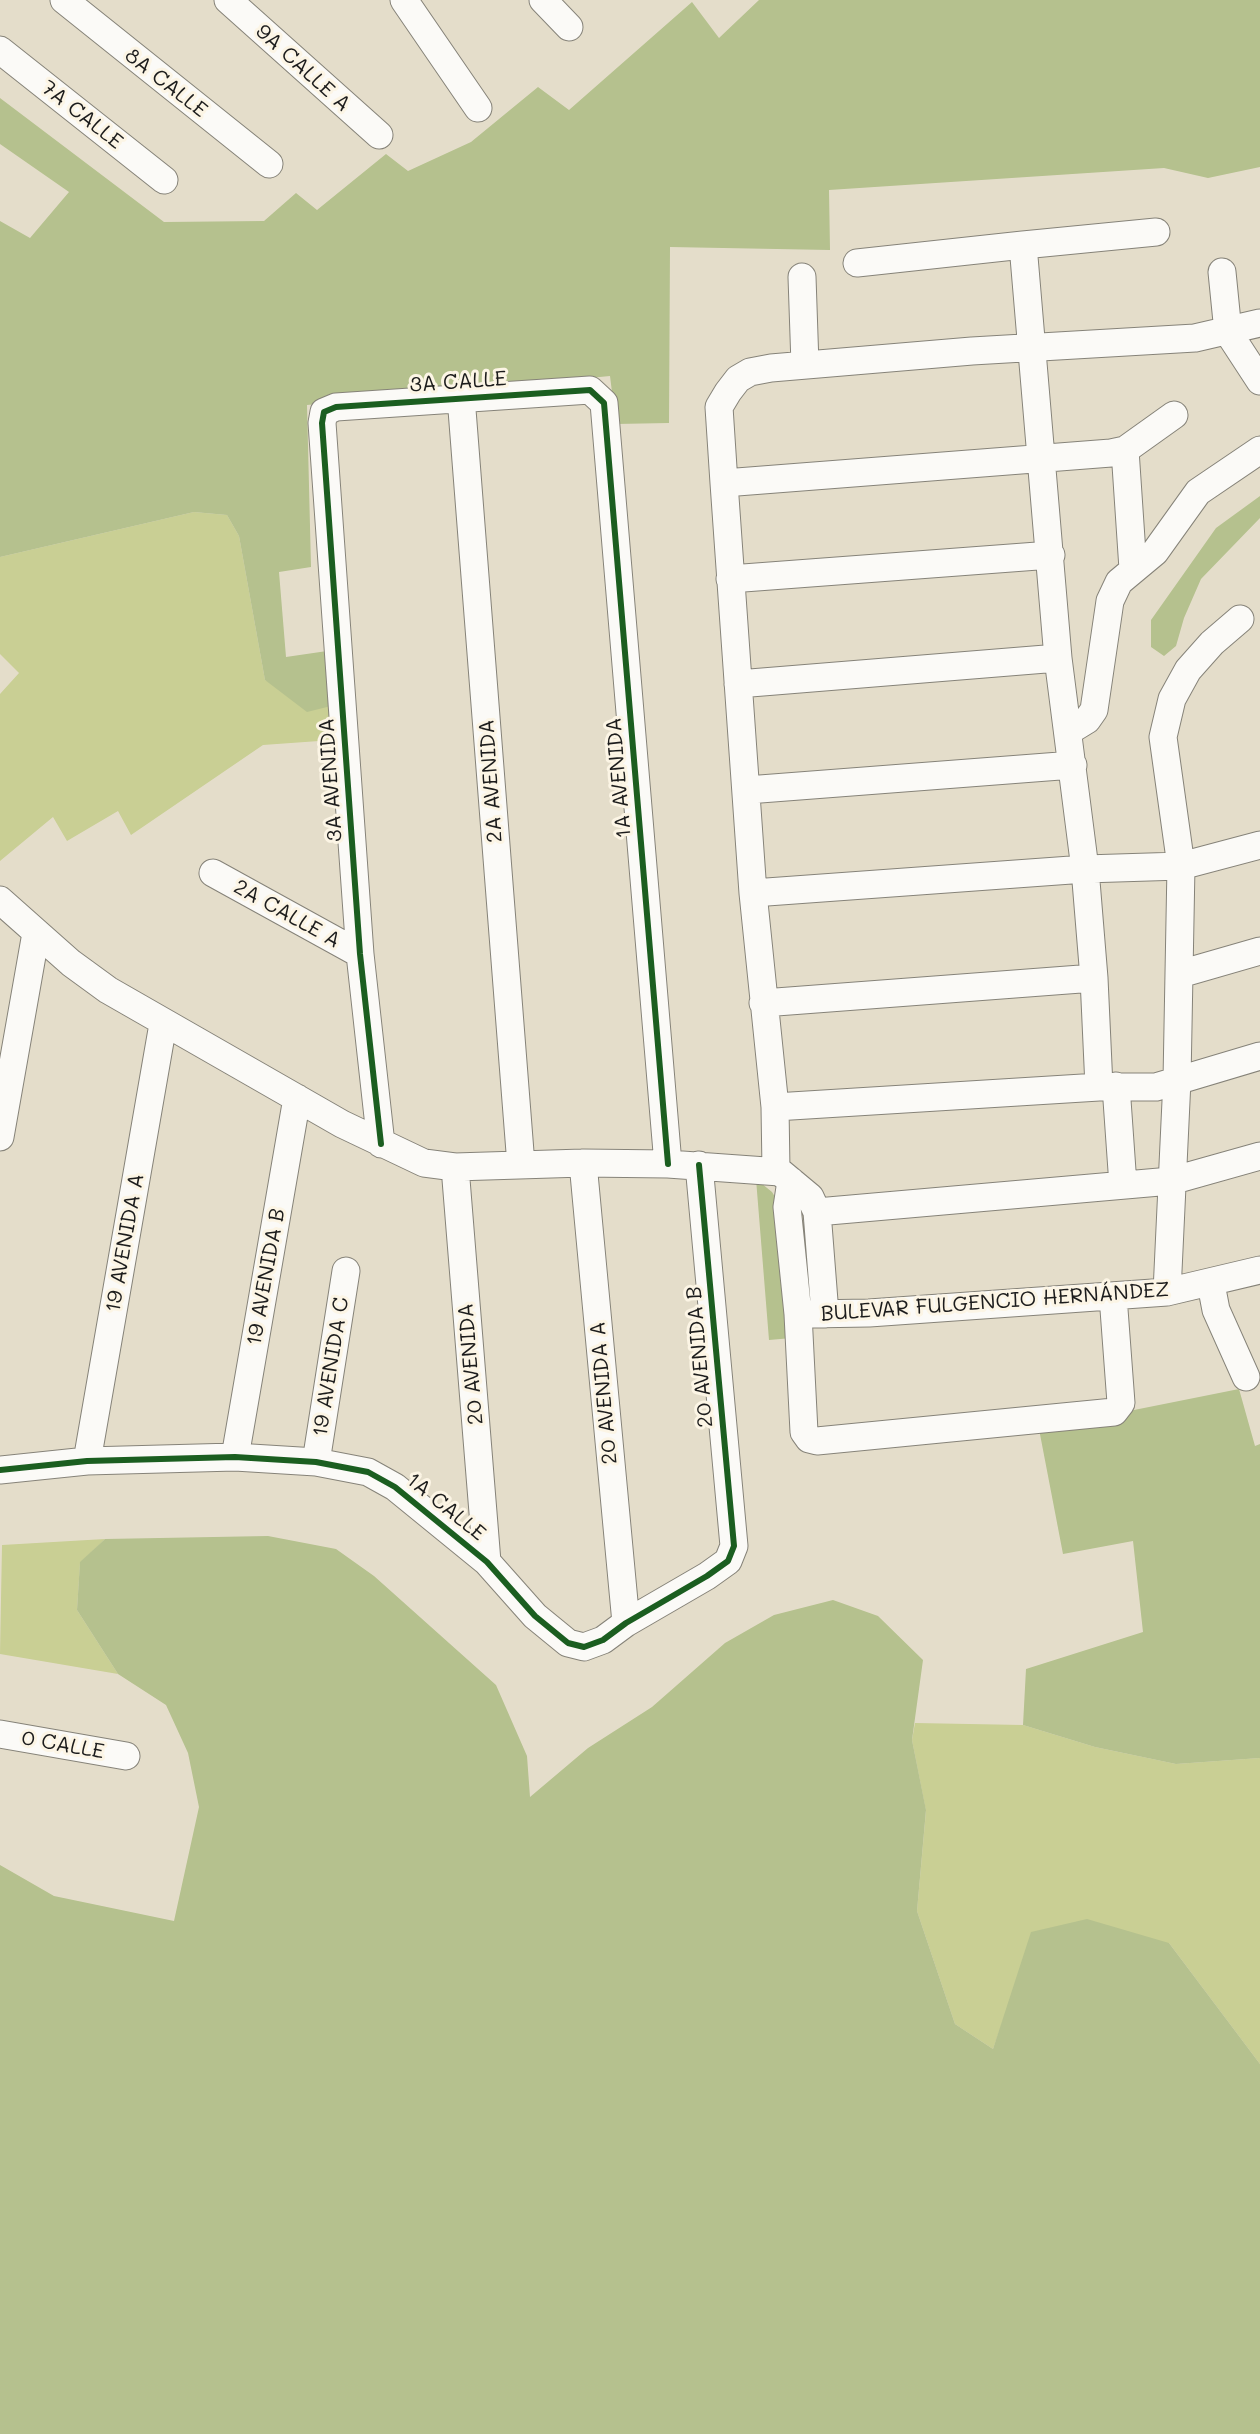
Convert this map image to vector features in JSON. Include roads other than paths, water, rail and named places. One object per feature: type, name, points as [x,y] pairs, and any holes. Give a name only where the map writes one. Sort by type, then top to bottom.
[{"type":"street","name":"8A CALLE","points":[[64,0],[269,164]]},
{"type":"street","name":"9A CALLE A","points":[[228,0],[379,135]]},
{"type":"street","points":[[404,0],[478,108]]},
{"type":"street","points":[[543,0],[568,27]]},
{"type":"street","name":"7A CALLE","points":[[0,50],[164,180]]},
{"type":"street","points":[[857,263],[1156,232]]},
{"type":"street","points":[[1023,245],[1058,658],[1085,869],[1094,978],[1123,1185]]},
{"type":"street","points":[[1222,272],[1228,332],[1260,381]]},
{"type":"street","points":[[802,277],[805,365]]},
{"type":"street","name":"BULEVAR FULGENCIO HERNÁNDEZ","points":[[1260,323],[1195,338],[1032,347],[805,365],[750,372],[738,379],[719,407],[753,893],[798,1314],[869,1313],[1167,1292],[1210,1284],[1260,1270]]},
{"type":"street","name":"3A CALLE","points":[[324,412],[336,407],[461,397],[585,390],[595,392]]},
{"type":"street","name":"1A AVENIDA","points":[[595,392],[604,403],[668,1164]]},
{"type":"street","name":"2A AVENIDA","points":[[461,397],[521,1165]]},
{"type":"street","name":"3A AVENIDA","points":[[324,412],[322,423],[360,954],[381,1144]]},
{"type":"street","points":[[724,483],[1111,453],[1125,450],[1174,415]]},
{"type":"street","points":[[1125,450],[1133,569]]},
{"type":"street","points":[[1069,731],[1087,720],[1094,710],[1110,601],[1119,582],[1155,552],[1197,492],[1260,450]]},
{"type":"street","points":[[730,579],[1051,555]]},
{"type":"street","points":[[1167,1292],[1177,1080],[1181,866],[1163,737],[1172,699],[1188,670],[1212,643],[1240,619]]},
{"type":"street","points":[[738,684],[1058,658]]},
{"type":"street","points":[[747,790],[1073,765]]},
{"type":"street","points":[[753,893],[1085,869],[1181,866],[1260,845]]},
{"type":"street","name":"2A CALLE A","points":[[213,873],[360,954]]},
{"type":"street","points":[[0,900],[36,933],[108,990],[163,1024],[381,1144],[424,1162],[454,1167],[583,1163],[699,1165],[784,1176],[810,1197],[817,1212],[825,1314]]},
{"type":"street","points":[[0,1137],[36,933]]},
{"type":"street","points":[[1180,974],[1260,951]]},
{"type":"street","points":[[763,1003],[1094,978]]},
{"type":"street","name":"19 AVENIDA A","points":[[87,1461],[163,1024]]},
{"type":"street","points":[[776,1107],[1108,1087],[1156,1087],[1260,1056]]},
{"type":"street","name":"19 AVENIDA B","points":[[236,1457],[297,1098]]},
{"type":"street","points":[[817,1212],[1171,1181],[1260,1156]]},
{"type":"street","name":"20 AVENIDA A","points":[[583,1163],[626,1623]]},
{"type":"street","name":"20 AVENIDA B","points":[[699,1165],[734,1546]]},
{"type":"street","name":"20 AVENIDA","points":[[454,1167],[487,1562]]},
{"type":"street","name":"19 AVENIDA C","points":[[316,1462],[346,1271]]},
{"type":"street","points":[[1210,1284],[1216,1310],[1246,1377]]},
{"type":"street","points":[[798,1314],[804,1432],[809,1439],[817,1441],[1114,1413],[1121,1403],[1113,1296]]},
{"type":"street","name":"1A CALLE","points":[[0,1470],[87,1461],[236,1457],[316,1462],[368,1472],[382,1478],[430,1514],[487,1562],[535,1616],[568,1643],[584,1647],[603,1640],[626,1623],[707,1576],[728,1561],[734,1546]]},
{"type":"street","name":"0 CALLE","points":[[0,1734],[126,1756]]}]
